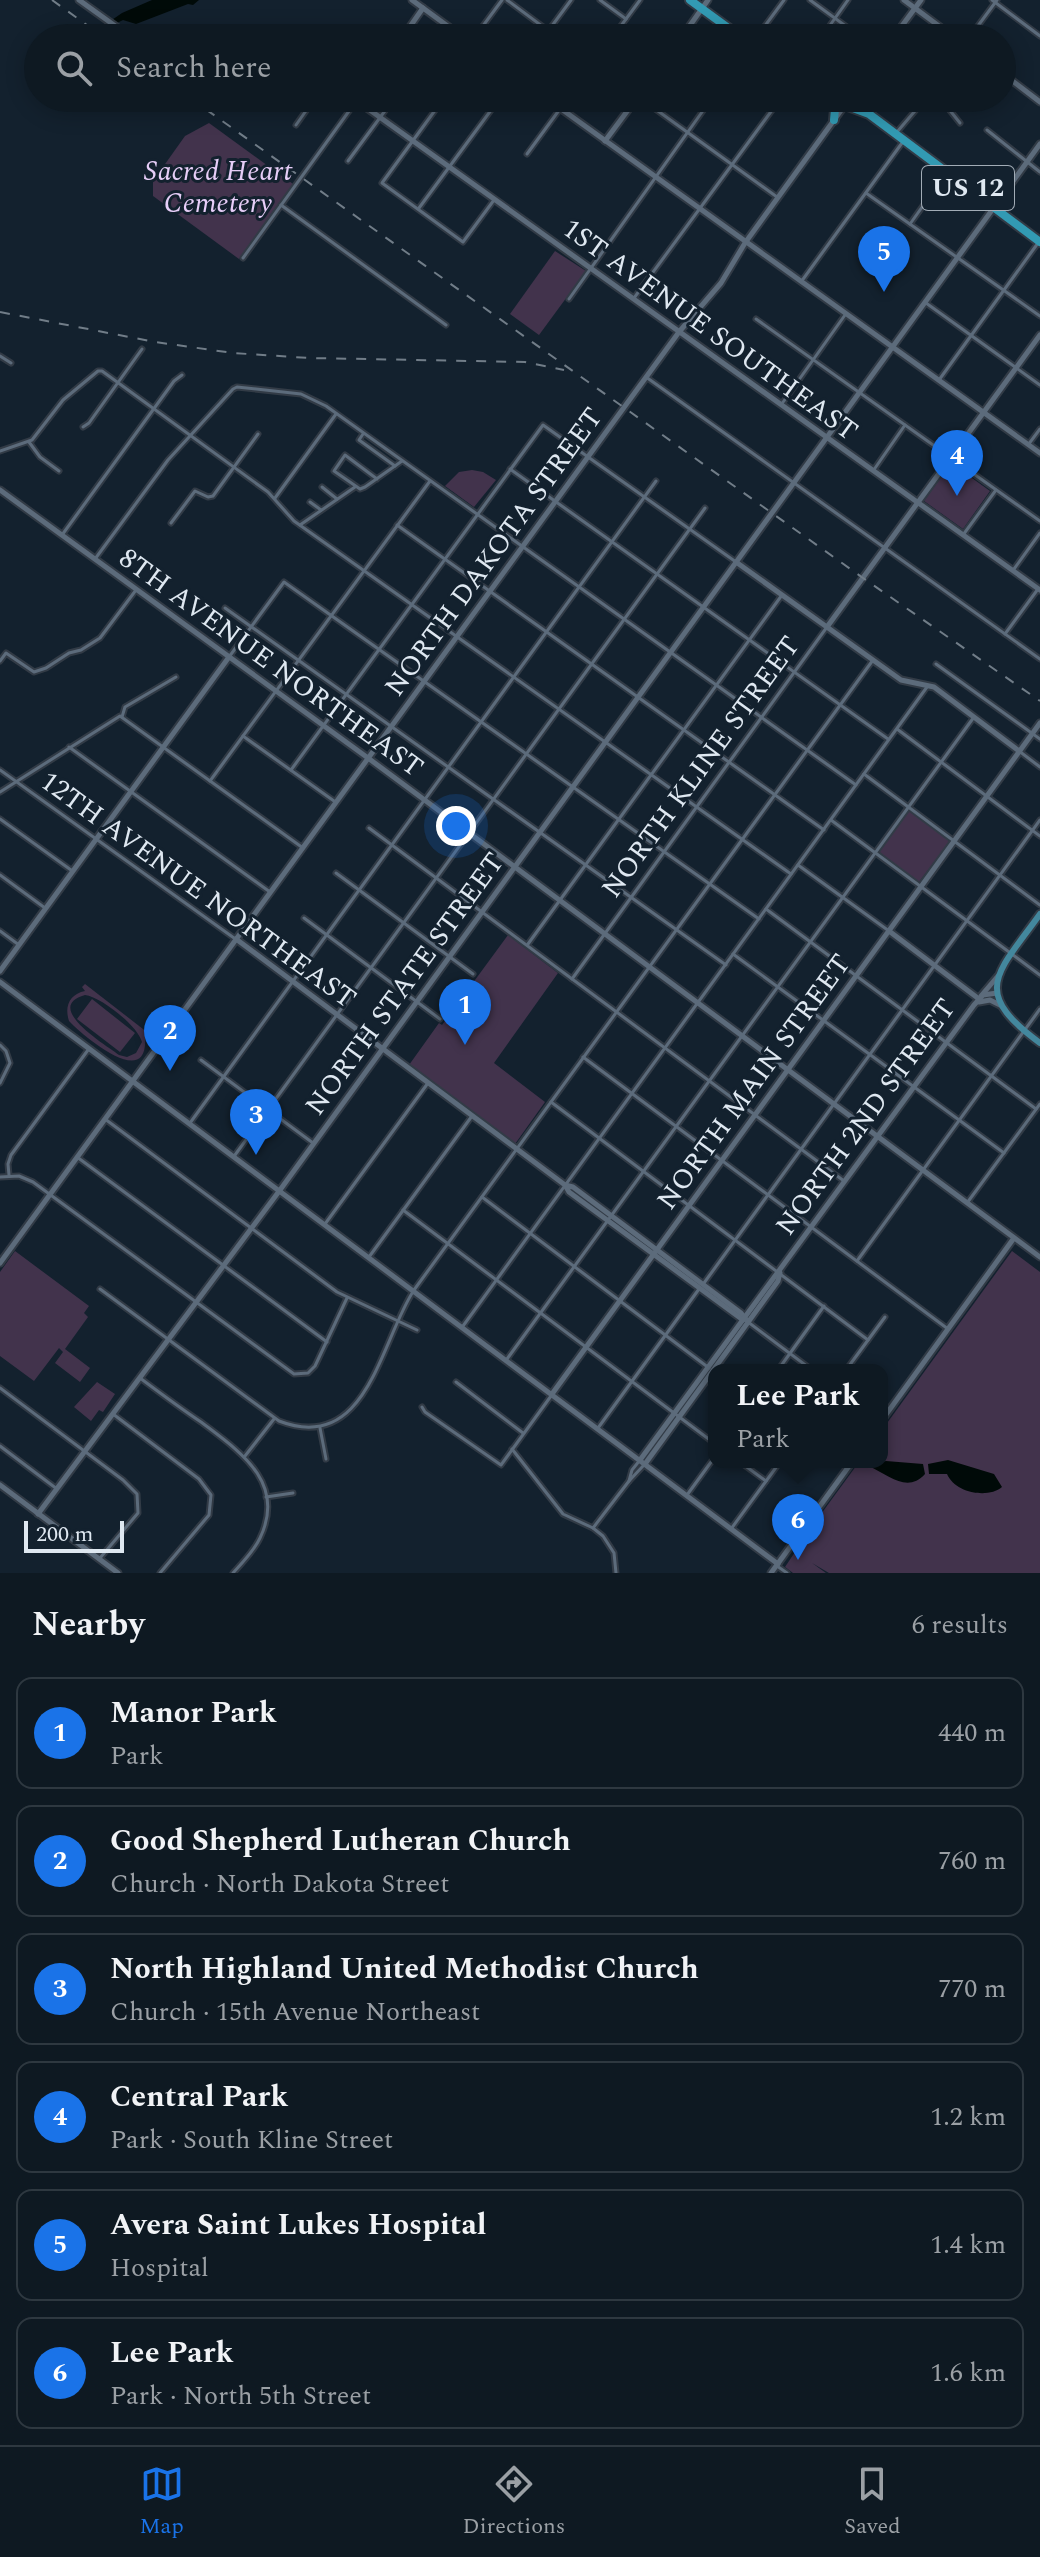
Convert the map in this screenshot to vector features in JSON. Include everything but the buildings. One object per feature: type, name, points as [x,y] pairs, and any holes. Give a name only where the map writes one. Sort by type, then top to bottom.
[{"type":"highway","points":[[690,0],[723,24]]},
{"type":"highway","points":[[834,120],[835,112]]},
{"type":"highway","name":"US 12","points":[[866,112],[1040,241]]},
{"type":"main road","name":"NORTH 2ND STREET","points":[[997,993],[999,976],[1040,914]]},
{"type":"main road","points":[[997,993],[1008,1017],[1040,1043]]},
{"type":"street","points":[[79,0],[113,24]]},
{"type":"street","points":[[412,0],[445,24]]},
{"type":"street","points":[[412,24],[429,0]]},
{"type":"street","points":[[485,24],[504,0],[538,24]]},
{"type":"street","points":[[553,24],[571,0]]},
{"type":"street","points":[[600,0],[626,19]]},
{"type":"street","points":[[622,24],[640,0]]},
{"type":"street","points":[[691,24],[708,0]]},
{"type":"street","points":[[766,24],[784,0]]},
{"type":"street","points":[[810,0],[843,24]]},
{"type":"street","points":[[831,24],[848,0]]},
{"type":"street","points":[[904,0],[936,24]]},
{"type":"street","points":[[903,24],[921,0]]},
{"type":"street","points":[[978,24],[994,1],[1040,36]]},
{"type":"street","points":[[1016,84],[1040,102]]},
{"type":"street","points":[[296,125],[305,112]]},
{"type":"street","points":[[243,258],[347,112]]},
{"type":"street","name":"1ST AVENUE SOUTHEAST","points":[[373,112],[1039,590]]},
{"type":"street","points":[[348,161],[384,112]]},
{"type":"street","points":[[434,112],[382,183],[463,242],[494,200]]},
{"type":"street","points":[[418,209],[490,112]]},
{"type":"street","points":[[527,154],[557,112]]},
{"type":"street","points":[[565,112],[1040,453]]},
{"type":"street","points":[[605,141],[627,112]]},
{"type":"street","points":[[658,112],[778,197]]},
{"type":"street","points":[[569,299],[702,112]]},
{"type":"street","points":[[633,300],[771,112]]},
{"type":"street","name":"NORTH DAKOTA STREET","points":[[0,1263],[679,332],[716,290],[745,243],[839,112]]},
{"type":"street","points":[[896,134],[914,112]]},
{"type":"street","points":[[951,112],[960,123]]},
{"type":"street","points":[[987,130],[1040,172]]},
{"type":"street","points":[[801,282],[904,140]]},
{"type":"street","name":"NORTH STATE STREET","points":[[38,1514],[280,1190],[1040,144]]},
{"type":"street","points":[[910,224],[947,172]]},
{"type":"street","points":[[866,193],[1040,316]]},
{"type":"street","points":[[281,205],[446,325]]},
{"type":"street","points":[[754,231],[754,243],[759,253]]},
{"type":"street","points":[[938,380],[1040,241]]},
{"type":"street","points":[[735,259],[749,251],[759,253]]},
{"type":"street","points":[[925,302],[1040,385]]},
{"type":"street","points":[[781,405],[845,315]]},
{"type":"street","points":[[756,319],[1040,521]]},
{"type":"street","name":"NORTH KLINE STREET","points":[[572,979],[1040,335]]},
{"type":"street","points":[[83,427],[142,349]]},
{"type":"street","points":[[0,356],[11,363]]},
{"type":"street","points":[[0,451],[29,442],[43,429],[63,400],[98,371],[234,467],[275,499],[300,525],[791,874]]},
{"type":"street","points":[[62,535],[174,381],[182,375]]},
{"type":"street","points":[[646,377],[1040,659]]},
{"type":"street","points":[[95,559],[168,460],[234,387],[301,394],[319,402],[856,785]]},
{"type":"street","points":[[275,499],[336,414]]},
{"type":"street","points":[[291,770],[543,425],[873,660],[904,681],[929,684],[1040,767]]},
{"type":"street","points":[[872,471],[905,425]]},
{"type":"street","points":[[1028,445],[1040,429]]},
{"type":"street","points":[[363,433],[359,440],[395,466]]},
{"type":"street","points":[[171,523],[195,491],[212,497],[258,434]]},
{"type":"street","points":[[29,442],[37,454],[59,471]]},
{"type":"street","points":[[377,479],[345,455],[334,471],[360,489],[377,479],[402,461]]},
{"type":"street","points":[[510,469],[889,740]]},
{"type":"street","points":[[210,781],[430,481]]},
{"type":"street","points":[[190,1123],[656,481]]},
{"type":"street","points":[[322,487],[337,499]]},
{"type":"street","points":[[300,525],[355,487]]},
{"type":"street","name":"8TH AVENUE NORTHEAST","points":[[0,490],[368,758],[1040,1257]]},
{"type":"street","points":[[963,535],[996,490]]},
{"type":"street","points":[[310,502],[321,510]]},
{"type":"street","points":[[234,1156],[705,508]]},
{"type":"street","points":[[397,525],[824,830]]},
{"type":"street","points":[[1013,571],[1040,533]]},
{"type":"street","points":[[0,971],[284,582],[759,919]]},
{"type":"street","points":[[0,661],[6,653],[34,672],[81,650],[100,638],[136,590]]},
{"type":"street","points":[[1005,634],[1039,590]]},
{"type":"street","points":[[527,946],[782,595]]},
{"type":"street","points":[[225,608],[726,965]]},
{"type":"street","points":[[100,1289],[274,1419],[296,1427],[320,1426],[341,1417],[361,1399],[414,1290],[873,660]]},
{"type":"street","points":[[936,664],[1040,739]]},
{"type":"street","points":[[0,792],[121,717],[125,707],[176,677]]},
{"type":"street","points":[[463,1326],[929,684]]},
{"type":"street","points":[[121,717],[303,848]]},
{"type":"street","points":[[507,1359],[974,717]]},
{"type":"street","name":"NORTH MAIN STREET","points":[[422,1407],[501,1465],[1040,723]]},
{"type":"street","points":[[897,729],[1040,836]]},
{"type":"street","points":[[243,736],[336,803]]},
{"type":"street","points":[[69,747],[270,892]]},
{"type":"street","name":"12TH AVENUE NORTHEAST","points":[[0,770],[236,939],[565,1185],[573,1187],[610,1219],[744,1319]]},
{"type":"street","points":[[864,774],[1040,905]]},
{"type":"street","points":[[0,819],[73,871]]},
{"type":"street","points":[[831,820],[1040,975]]},
{"type":"street","points":[[598,1429],[1040,820]]},
{"type":"street","points":[[369,828],[845,1183]]},
{"type":"street","points":[[798,865],[970,991],[982,995],[999,976]]},
{"type":"street","points":[[336,873],[473,974]]},
{"type":"street","points":[[0,875],[46,908]]},
{"type":"street","points":[[766,909],[1036,1109]]},
{"type":"street","points":[[304,918],[440,1019]]},
{"type":"street","points":[[0,931],[19,945]]},
{"type":"street","points":[[733,954],[1004,1153]]},
{"type":"street","points":[[0,982],[507,1359],[787,1573]]},
{"type":"street","name":"NORTH 2ND STREET","points":[[715,1364],[773,1278],[780,1273],[974,1005],[982,995],[997,993]]},
{"type":"street","points":[[974,1005],[988,1000],[1000,1005]]},
{"type":"street","points":[[857,1261],[1040,1009]]},
{"type":"street","points":[[0,1045],[10,1063],[0,1083]]},
{"type":"street","points":[[9,1175],[11,1155],[90,1047]]},
{"type":"street","points":[[583,1057],[948,1329]]},
{"type":"street","points":[[201,1060],[313,1144]]},
{"type":"street","points":[[325,1224],[428,1083]]},
{"type":"street","points":[[551,1102],[868,1340]]},
{"type":"street","points":[[967,1203],[1040,1104]]},
{"type":"street","points":[[369,1257],[472,1116]]},
{"type":"street","points":[[105,1119],[347,1298],[417,1330]]},
{"type":"street","points":[[77,1157],[327,1342]]},
{"type":"street","points":[[0,1177],[25,1177],[287,1371],[297,1375],[313,1369],[347,1298]]},
{"type":"street","points":[[482,1197],[708,1366]]},
{"type":"street","points":[[403,1210],[708,1438]]},
{"type":"street","points":[[888,1412],[1014,1238]]},
{"type":"street","points":[[782,1364],[824,1306]]},
{"type":"street","points":[[850,1364],[885,1317]]},
{"type":"street","points":[[744,1319],[804,1364]]},
{"type":"street","name":"NORTH 2ND STREET","points":[[642,1462],[708,1374]]},
{"type":"street","points":[[140,1378],[245,1456],[260,1477],[266,1497],[262,1533],[251,1553],[233,1573]]},
{"type":"street","points":[[456,1382],[524,1433]]},
{"type":"street","points":[[0,1388],[132,1487],[139,1502],[138,1513],[99,1559]]},
{"type":"street","points":[[113,1414],[199,1479],[211,1495],[209,1515],[160,1573]]},
{"type":"street","points":[[245,1456],[274,1419]]},
{"type":"street","points":[[320,1426],[326,1459]]},
{"type":"street","points":[[0,1446],[57,1489]]},
{"type":"street","points":[[512,1449],[563,1514],[603,1536],[614,1553],[616,1573]]},
{"type":"street","points":[[629,1481],[632,1470],[642,1462]]},
{"type":"street","points":[[593,1528],[642,1462]]},
{"type":"street","points":[[687,1495],[708,1466]]},
{"type":"street","points":[[748,1468],[766,1481]]},
{"type":"street","points":[[731,1529],[776,1468]]},
{"type":"street","points":[[771,1573],[848,1468]]},
{"type":"street","points":[[0,1485],[118,1573]]},
{"type":"street","points":[[266,1497],[293,1493]]},
{"type":"green space","name":"Sacred Heart Cemetery","points":[[209,123],[293,184],[239,259],[153,196],[153,181],[185,136]]},
{"type":"green space","points":[[555,251],[586,271],[539,335],[510,314]]},
{"type":"green space","points":[[951,463],[990,491],[963,529],[924,501]]},
{"type":"green space","points":[[472,470],[496,480],[474,507],[445,486],[459,472]]},
{"type":"green space","points":[[909,811],[950,841],[919,882],[879,852]]},
{"type":"green space","points":[[508,935],[558,973],[494,1063],[545,1102],[515,1144],[409,1065]]},
{"type":"green space","points":[[85,984],[152,1036],[150,1039],[145,1037],[143,1053],[137,1060],[113,1055],[69,1021],[67,1010],[70,1002],[75,995],[85,991],[82,987]],"holes":[[[85,995],[118,1013],[134,1028],[142,1042],[136,1053],[127,1057],[119,1055],[91,1035],[73,1017],[70,1008],[74,1001]]]},
{"type":"green space","points":[[92,999],[135,1033],[120,1052],[77,1019]]},
{"type":"green space","points":[[15,1251],[89,1306],[84,1313],[88,1317],[65,1349],[90,1368],[80,1382],[55,1363],[63,1352],[59,1348],[34,1381],[0,1356],[0,1272]]},
{"type":"green space","points":[[1012,1251],[1040,1272],[1040,1573],[829,1573],[812,1563],[826,1573],[793,1573],[785,1567],[855,1468],[888,1468],[888,1422]]},
{"type":"green space","points":[[97,1382],[115,1394],[103,1412],[99,1410],[91,1421],[74,1407]]},
{"type":"shaded area","points":[[152,0],[199,0],[193,5],[188,4],[136,24],[123,20],[106,24]]},
{"type":"shaded area","points":[[948,1460],[994,1474],[1002,1487],[989,1493],[972,1492],[957,1486],[947,1474],[929,1474],[928,1464]]},
{"type":"shaded area","points":[[888,1461],[923,1464],[925,1474],[919,1480],[905,1483],[873,1468],[888,1468]]},
{"type":"railway","points":[[52,0],[85,24]]},
{"type":"railway","points":[[210,112],[1040,701]]},
{"type":"railway","points":[[0,312],[155,342],[233,353],[309,358],[525,362],[564,370]]},
{"type":"place","name":"Avera Saint Lukes Hospital","points":[[884,292]]},
{"type":"place","name":"Central Park","points":[[957,496]]},
{"type":"place","name":"Manor Park","points":[[465,1045]]},
{"type":"place","name":"Good Shepherd Lutheran Church","points":[[170,1071]]},
{"type":"place","name":"North Highland United Methodist Church","points":[[256,1155]]},
{"type":"place","name":"Lee Park","points":[[798,1560]]}]
